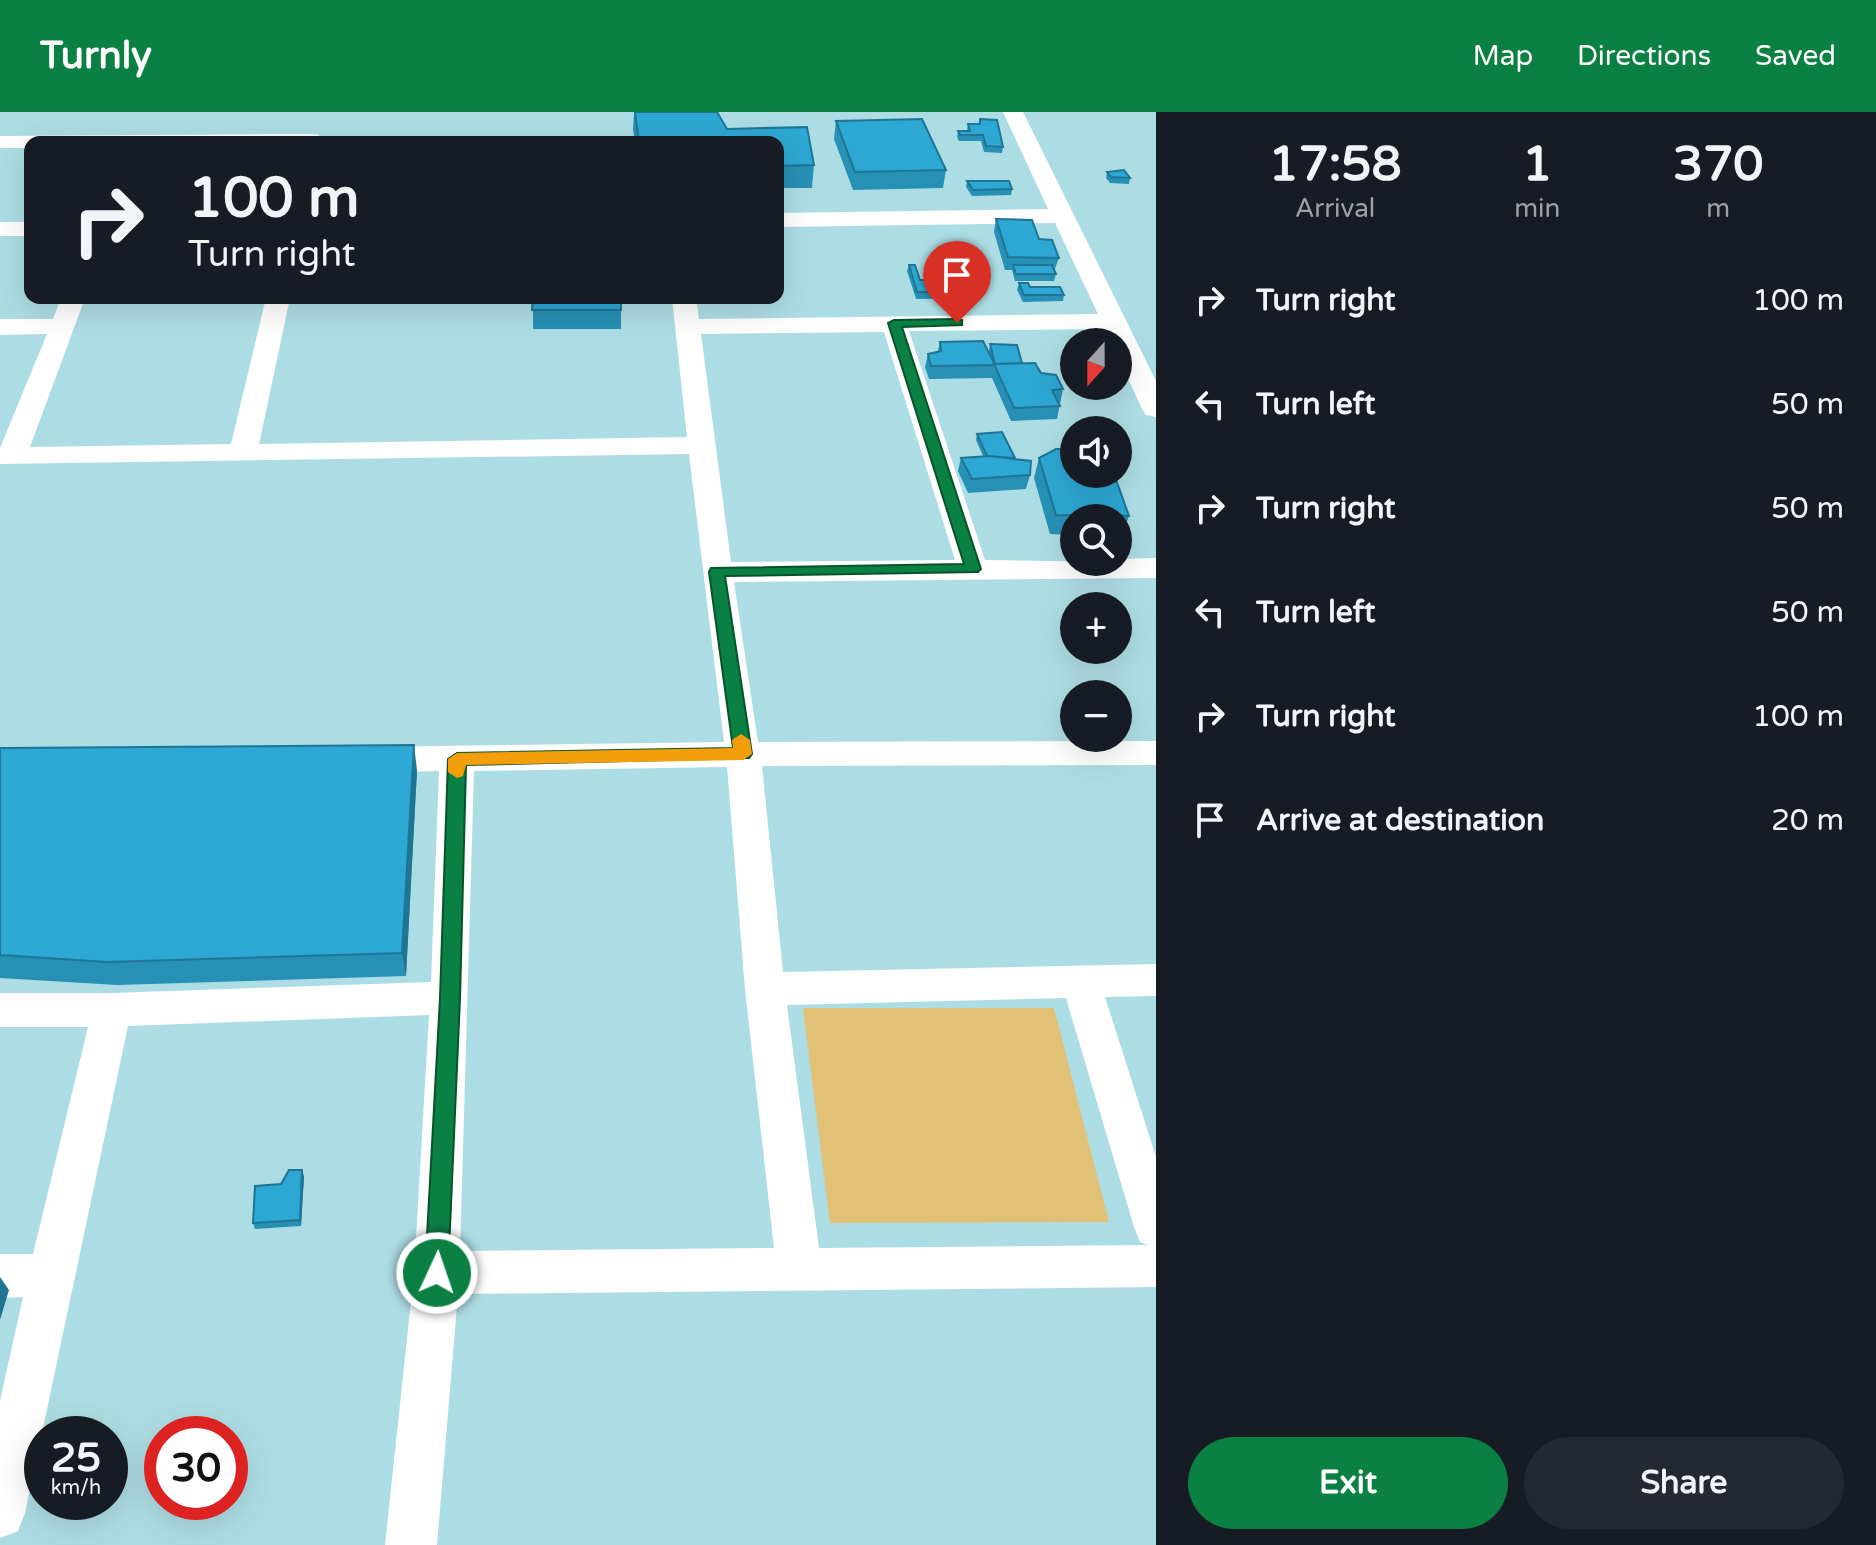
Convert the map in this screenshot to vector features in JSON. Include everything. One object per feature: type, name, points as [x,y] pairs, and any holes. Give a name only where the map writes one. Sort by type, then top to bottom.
[{"type":"street","points":[[1013,112],[1156,409]]},
{"type":"street","points":[[97,136],[146,133],[312,136]]},
{"type":"street","points":[[0,142],[24,141]]},
{"type":"street","points":[[784,220],[1064,216]]},
{"type":"street","points":[[0,229],[24,229]]},
{"type":"street","points":[[71,304],[6,456],[702,445]]},
{"type":"street","points":[[243,451],[277,304]]},
{"type":"street","points":[[799,1268],[765,989],[743,754],[717,572],[686,313],[894,323],[1114,321]]},
{"type":"street","points":[[894,323],[973,569]]},
{"type":"street","points":[[0,327],[62,326]]},
{"type":"street","points":[[717,572],[1156,568]]},
{"type":"street","points":[[331,761],[743,754],[1156,753]]},
{"type":"street","points":[[411,1545],[437,1273],[457,759]]},
{"type":"street","points":[[765,989],[1156,980]]},
{"type":"street","points":[[1081,983],[1156,1227]]},
{"type":"street","points":[[0,1010],[112,1010],[450,998]]},
{"type":"street","points":[[0,1513],[112,1010]]},
{"type":"street","points":[[437,1273],[1156,1266]]},
{"type":"street","points":[[0,1276],[51,1275]]},
{"type":"shaded area","points":[[803,1008],[1054,1008],[1109,1222],[830,1223]]},
{"type":"building","points":[[635,112],[717,112],[727,129],[807,127],[814,165],[784,166],[784,136],[638,136]]},
{"type":"building","points":[[922,119],[946,170],[855,172],[836,121]]},
{"type":"building","points":[[980,119],[997,120],[1003,147],[986,146],[983,135],[960,135],[958,131],[970,131],[968,124],[980,124]]},
{"type":"building","points":[[1124,170],[1130,178],[1111,177],[1107,172]]},
{"type":"building","points":[[967,181],[1009,181],[1012,189],[973,190]]},
{"type":"building","points":[[996,219],[1032,220],[1039,239],[1052,240],[1059,258],[1008,257]]},
{"type":"building","points":[[909,265],[915,265],[920,280],[963,280],[967,292],[917,292]]},
{"type":"building","points":[[1013,265],[1052,265],[1056,274],[1016,274]]},
{"type":"building","points":[[1019,283],[1028,283],[1030,287],[1060,287],[1064,295],[1024,295]]},
{"type":"building","points":[[532,304],[621,304],[621,310],[532,310]]},
{"type":"building","points":[[983,341],[995,365],[931,366],[928,354],[941,351],[940,342]]},
{"type":"building","points":[[990,344],[1017,345],[1022,363],[995,364]]},
{"type":"building","points":[[1035,363],[1041,373],[1056,375],[1060,389],[1052,390],[1060,406],[1014,408],[994,364]]},
{"type":"building","points":[[1002,432],[1015,458],[987,456],[977,434]]},
{"type":"building","points":[[1060,449],[1060,488],[1119,488],[1125,504],[1060,504],[1060,515],[1056,515],[1039,458]]},
{"type":"building","points":[[990,456],[1031,461],[1030,475],[972,479],[961,458]]},
{"type":"building","points":[[414,745],[402,953],[107,962],[0,955],[0,748]]},
{"type":"building","points":[[289,1170],[302,1170],[300,1220],[253,1223],[255,1186],[281,1184]]},
{"type":"slow traffic","points":[[457,772],[457,759],[743,754],[741,740]]},
{"type":"route","points":[[437,1273],[457,759],[743,754],[717,572],[973,569],[894,323],[957,323]]}]
